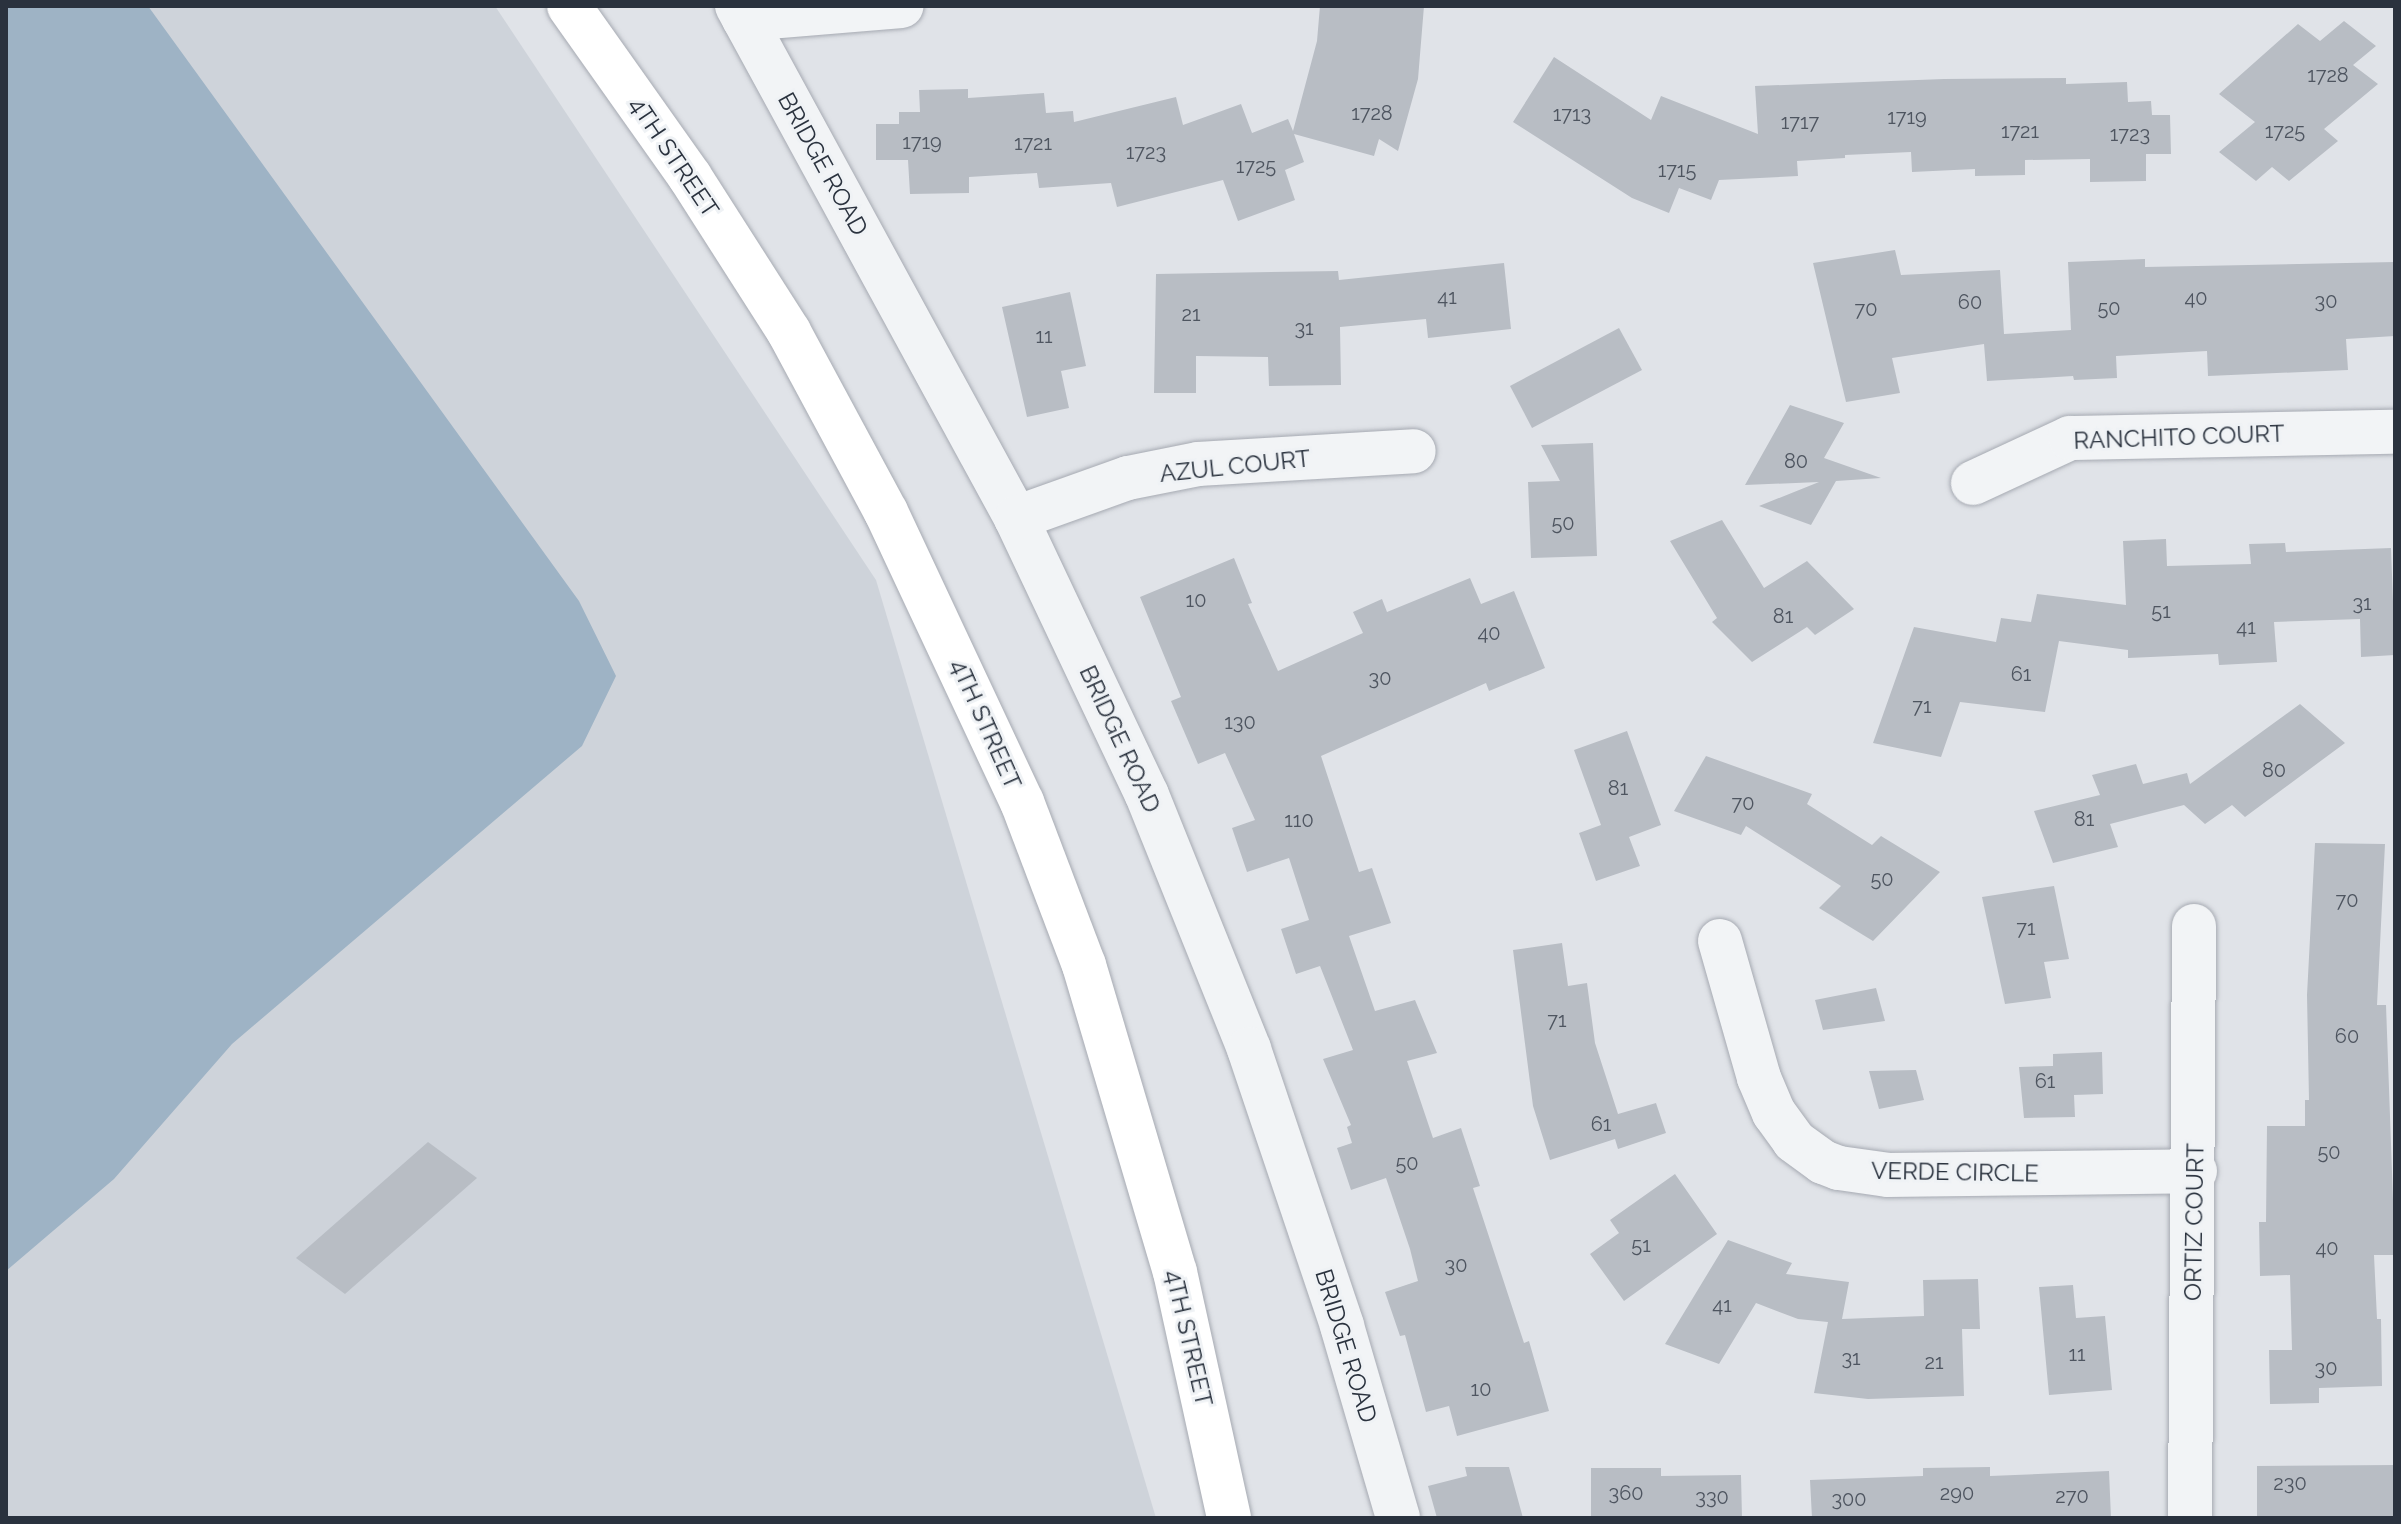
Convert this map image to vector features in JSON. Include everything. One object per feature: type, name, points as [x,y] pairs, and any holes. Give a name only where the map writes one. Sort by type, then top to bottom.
[{"type":"main road","name":"4TH STREET","points":[[569,6],[690,177],[789,332],[886,512],[1022,802],[1084,965],[1175,1272],[1229,1518]]},
{"type":"street","points":[[741,12],[901,6]]},
{"type":"street","name":"BRIDGE ROAD","points":[[741,12],[1016,518],[1147,795],[1249,1049],[1342,1326],[1398,1518]]},
{"type":"street","name":"RANCHITO COURT","points":[[1973,483],[2053,443],[2090,436],[2395,432]]},
{"type":"street","name":"AZUL COURT","points":[[1016,518],[1128,478],[1198,464],[1414,451]]},
{"type":"street","name":"ORTIZ COURT","points":[[2190,1518],[2195,1171],[2194,926]]},
{"type":"street","name":"VERDE CIRCLE","points":[[1720,941],[1759,1078],[1774,1113],[1794,1141],[1823,1162],[1839,1168],[1888,1175],[2195,1171]]},
{"type":"shaded area","points":[[6,6],[495,6],[876,580],[1156,1518],[6,1518]]},
{"type":"water","points":[[6,6],[148,6],[579,601],[616,676],[582,746],[232,1044],[114,1179],[6,1271]]},
{"type":"building","points":[[1320,6],[1424,6],[1418,79],[1398,151],[1379,139],[1374,156],[1294,134],[1304,162],[1285,170],[1295,200],[1238,221],[1223,180],[1117,207],[1111,183],[1039,188],[1037,173],[969,177],[969,193],[910,194],[908,160],[876,160],[876,124],[899,124],[899,112],[920,112],[919,90],[968,89],[968,98],[1044,93],[1046,113],[1073,111],[1074,122],[1176,97],[1183,125],[1241,104],[1252,133],[1288,119],[1293,131],[1317,41]]},
{"type":"building","points":[[2344,21],[2376,46],[2353,65],[2378,84],[2324,129],[2338,141],[2289,181],[2272,167],[2256,181],[2219,152],[2255,122],[2219,94],[2298,24],[2320,41]]},
{"type":"building","points":[[1554,57],[1651,120],[1661,96],[1758,134],[1755,86],[1944,79],[2066,78],[2066,84],[2127,82],[2128,102],[2151,101],[2152,115],[2170,115],[2171,154],[2146,154],[2146,181],[2090,182],[2090,159],[2025,160],[2025,175],[1975,176],[1975,169],[1912,172],[1911,152],[1845,155],[1845,158],[1797,161],[1798,176],[1719,180],[1711,200],[1679,188],[1669,213],[1632,198],[1513,122]]},
{"type":"building","points":[[1895,250],[1901,275],[2000,270],[2004,334],[2071,330],[2068,262],[2145,259],[2145,267],[2395,262],[2395,336],[2346,339],[2348,370],[2208,376],[2207,351],[2116,356],[2117,378],[2074,380],[2073,376],[1987,381],[1984,344],[1892,358],[1900,393],[1846,402],[1813,263]]},
{"type":"building","points":[[1504,263],[1511,329],[1428,338],[1426,319],[1340,327],[1341,385],[1269,386],[1268,357],[1196,356],[1196,393],[1154,393],[1156,274],[1338,271],[1339,280]]},
{"type":"building","points":[[1070,292],[1086,366],[1061,371],[1069,408],[1027,417],[1002,307]]},
{"type":"building","points":[[1619,328],[1642,370],[1532,428],[1510,386]]},
{"type":"building","points":[[1790,405],[1844,423],[1824,458],[1881,478],[1836,481],[1811,525],[1759,506],[1819,482],[1745,485]]},
{"type":"building","points":[[1593,443],[1597,556],[1531,558],[1528,482],[1560,481],[1541,445]]},
{"type":"building","points":[[1722,520],[1764,588],[1807,561],[1854,609],[1815,635],[1807,627],[1752,662],[1712,622],[1717,618],[1670,541]]},
{"type":"building","points":[[2166,539],[2167,566],[2251,564],[2249,544],[2285,543],[2286,552],[2391,548],[2395,655],[2361,657],[2360,619],[2274,622],[2277,662],[2219,665],[2218,654],[2128,658],[2128,650],[2059,641],[2045,712],[1960,702],[1941,757],[1873,743],[1914,627],[1996,642],[2001,618],[2031,622],[2037,594],[2126,605],[2123,541]]},
{"type":"building","points":[[1234,558],[1252,603],[1248,604],[1278,671],[1363,633],[1353,612],[1382,599],[1387,612],[1470,578],[1481,604],[1514,591],[1545,668],[1489,691],[1486,683],[1321,756],[1359,872],[1372,868],[1391,923],[1349,936],[1375,1011],[1415,1000],[1437,1053],[1407,1061],[1433,1138],[1461,1128],[1480,1186],[1473,1188],[1524,1343],[1529,1341],[1549,1411],[1457,1436],[1449,1406],[1426,1412],[1405,1335],[1400,1336],[1385,1292],[1418,1281],[1410,1249],[1386,1178],[1351,1190],[1337,1148],[1352,1143],[1347,1127],[1351,1125],[1323,1059],[1353,1050],[1320,966],[1296,974],[1281,929],[1309,920],[1289,858],[1247,872],[1232,828],[1255,820],[1225,753],[1198,764],[1171,701],[1181,697],[1140,597]]},
{"type":"building","points":[[2300,704],[2345,743],[2245,817],[2232,805],[2205,824],[2184,805],[2110,824],[2118,847],[2053,863],[2034,811],[2100,795],[2092,775],[2136,764],[2143,784],[2187,773],[2190,784]]},
{"type":"building","points":[[1627,731],[1661,825],[1629,837],[1640,866],[1596,881],[1579,833],[1601,825],[1574,750]]},
{"type":"building","points":[[1706,756],[1812,794],[1807,804],[1872,845],[1881,836],[1940,872],[1873,941],[1819,908],[1841,886],[1746,826],[1741,835],[1674,811]]},
{"type":"building","points":[[2315,843],[2385,844],[2377,1005],[2386,1005],[2395,1255],[2374,1255],[2377,1319],[2381,1319],[2382,1386],[2319,1388],[2319,1403],[2270,1404],[2269,1350],[2292,1350],[2290,1275],[2260,1276],[2259,1222],[2266,1222],[2267,1126],[2305,1126],[2305,1100],[2309,1100],[2307,995]]},
{"type":"building","points":[[2054,886],[2069,959],[2044,962],[2051,998],[2005,1004],[1982,897]]},
{"type":"building","points":[[1562,943],[1568,986],[1587,983],[1595,1043],[1618,1114],[1656,1103],[1666,1133],[1618,1149],[1615,1139],[1550,1160],[1533,1106],[1513,950]]},
{"type":"building","points":[[1876,988],[1885,1021],[1823,1030],[1815,1000]]},
{"type":"building","points":[[2102,1052],[2103,1094],[2074,1095],[2075,1117],[2024,1118],[2019,1067],[2053,1066],[2053,1054]]},
{"type":"building","points":[[1916,1070],[1924,1100],[1879,1109],[1869,1071]]},
{"type":"building","points":[[428,1142],[477,1178],[345,1294],[296,1258]]},
{"type":"building","points":[[1675,1174],[1717,1234],[1624,1301],[1590,1254],[1619,1233],[1610,1220]]},
{"type":"building","points":[[1728,1240],[1792,1263],[1786,1274],[1849,1282],[1842,1319],[1924,1316],[1923,1280],[1978,1279],[1980,1329],[1962,1329],[1964,1396],[1868,1399],[1814,1393],[1828,1322],[1798,1319],[1756,1303],[1719,1364],[1665,1344]]},
{"type":"building","points":[[2073,1285],[2076,1318],[2105,1316],[2112,1390],[2049,1395],[2039,1287]]},
{"type":"building","points":[[2395,1465],[2395,1518],[2257,1518],[2257,1466]]},
{"type":"building","points":[[1465,1467],[1509,1467],[1523,1518],[1437,1518],[1428,1486],[1467,1476]]},
{"type":"building","points":[[1990,1467],[1990,1476],[2109,1471],[2111,1518],[1812,1518],[1810,1480],[1923,1476],[1923,1468]]},
{"type":"building","points":[[1591,1468],[1661,1468],[1661,1476],[1741,1475],[1742,1518],[1591,1518]]}]
